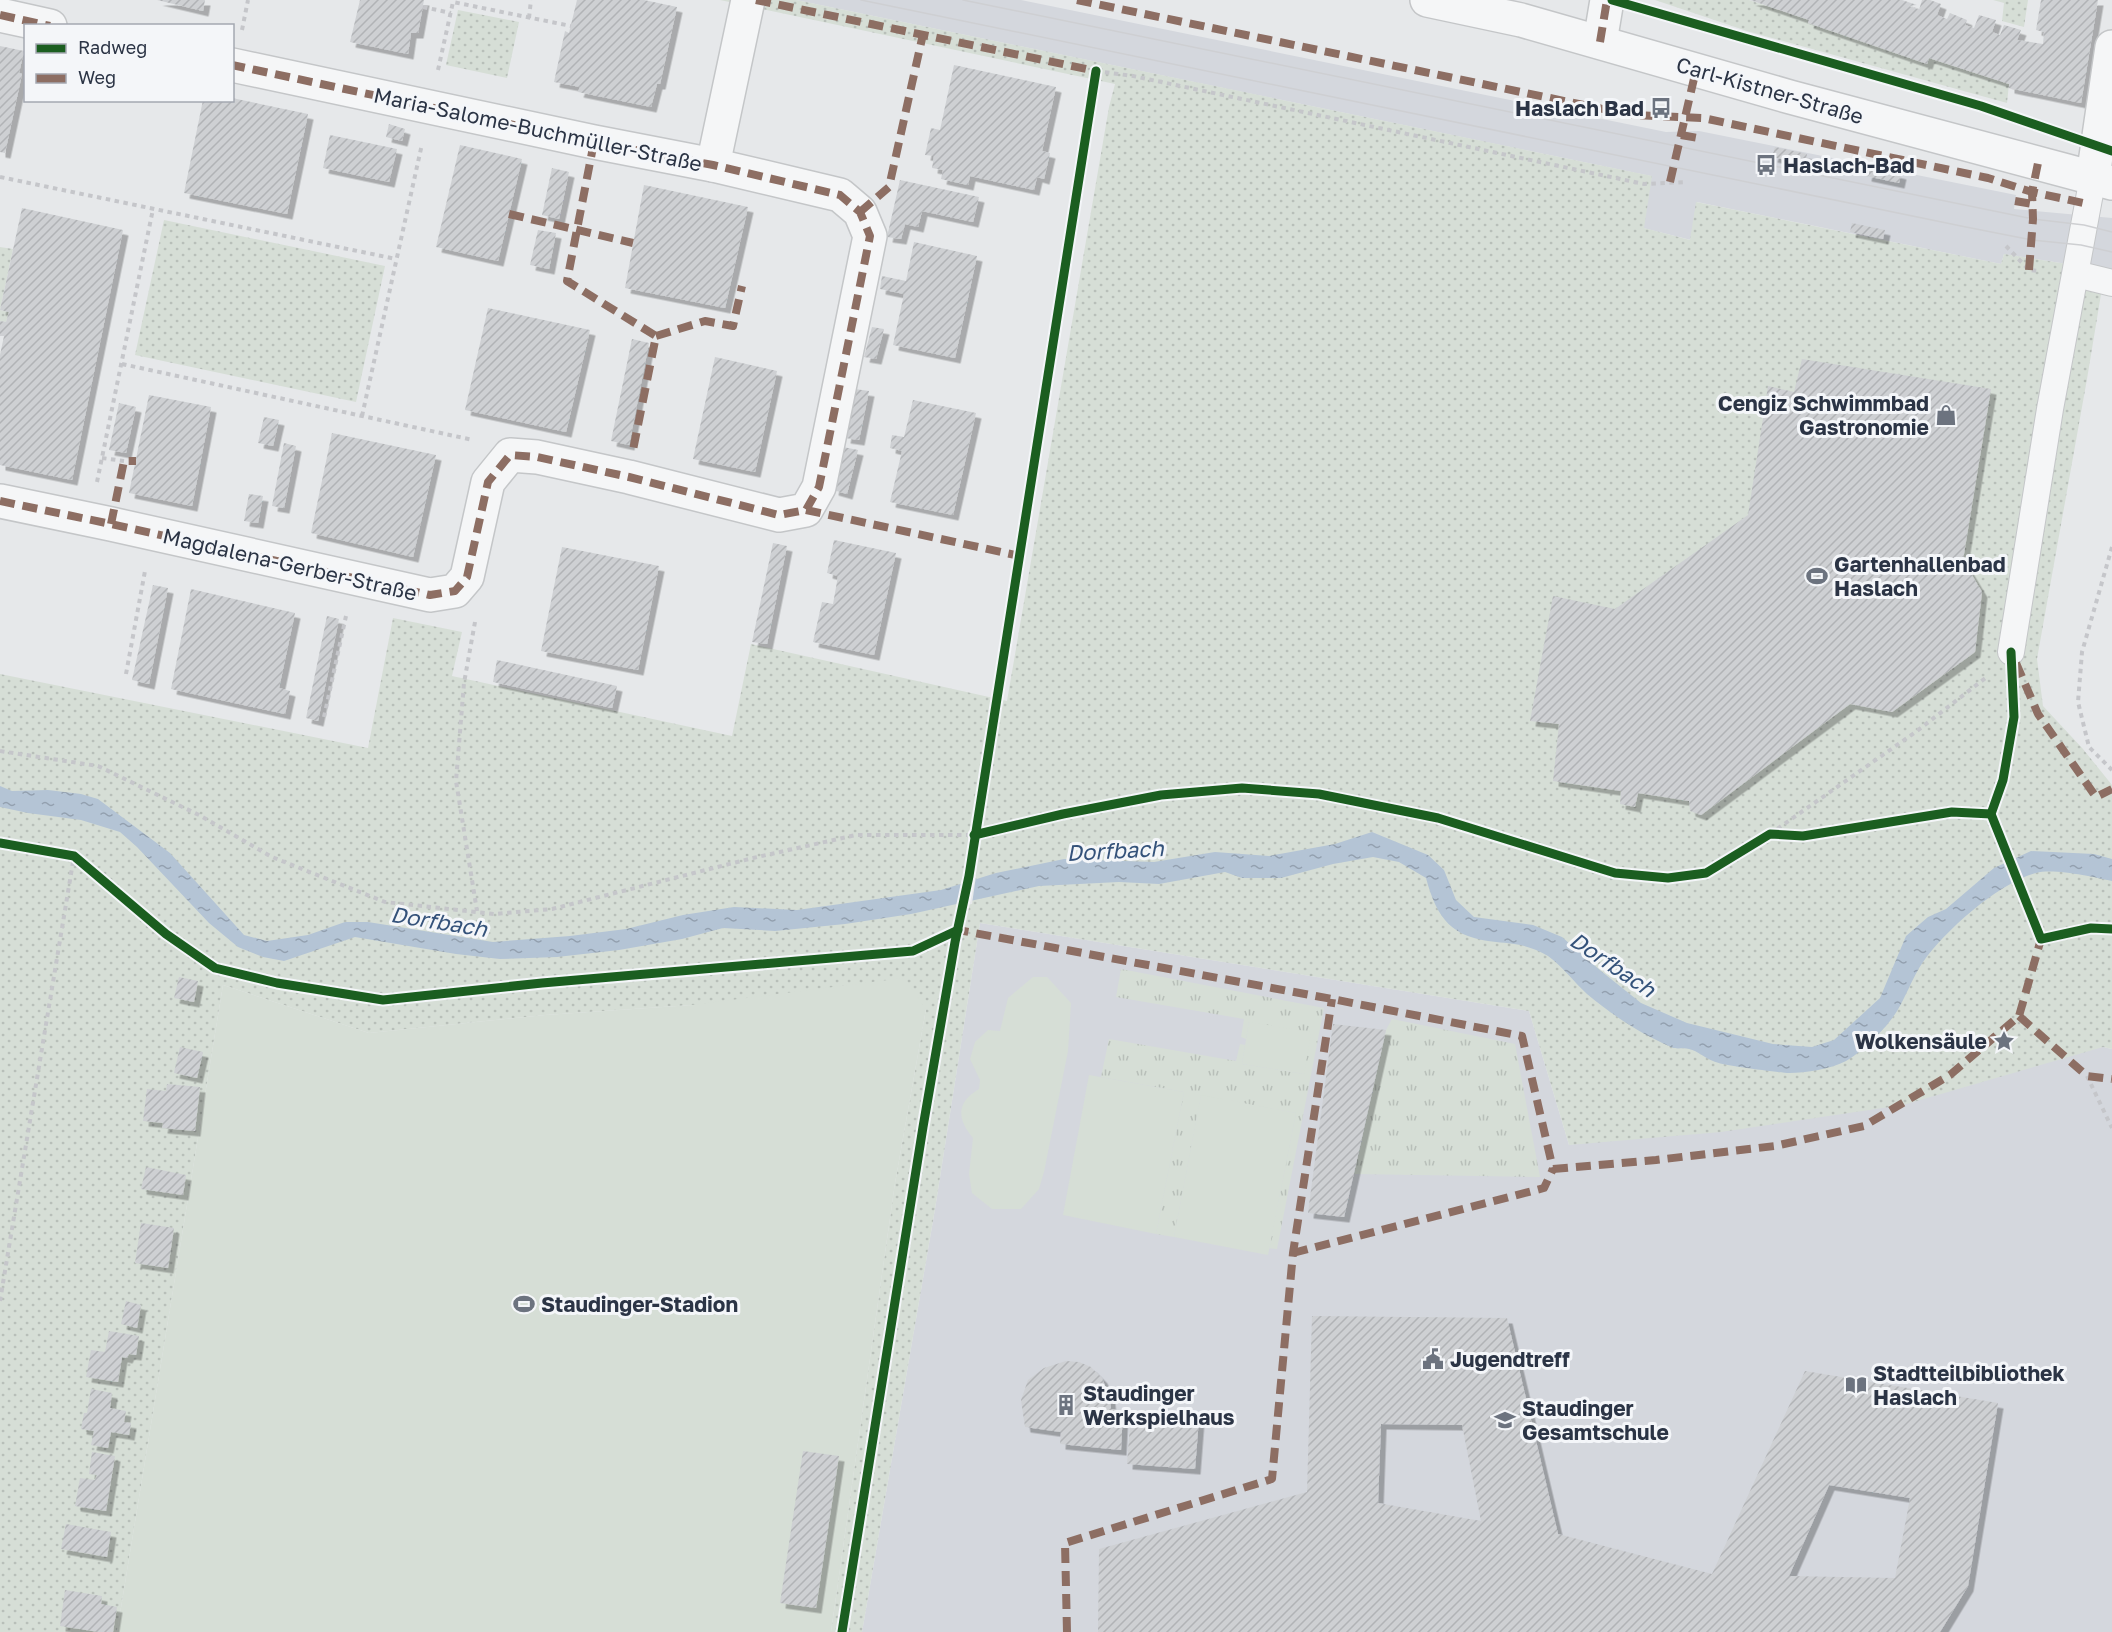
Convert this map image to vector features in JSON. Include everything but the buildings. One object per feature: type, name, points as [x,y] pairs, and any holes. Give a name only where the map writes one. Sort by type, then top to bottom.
[{"type":"street","name":"Maria-Salome-Buchmüller-Straße","points":[[234,65],[713,165],[748,0]]},
{"type":"street","name":"Carl-Kistner-Straße","points":[[1427,0],[1521,20],[1790,97],[2103,180]]},
{"type":"street","points":[[1600,42],[1607,0]]},
{"type":"street","points":[[0,15],[41,24]]},
{"type":"street","points":[[2103,180],[2112,46]]},
{"type":"street","points":[[455,591],[467,577],[488,482],[510,454],[537,457],[629,477],[779,514],[806,510],[819,487],[870,236],[860,212],[840,195],[713,165]]},
{"type":"street","name":"Magdalena-Gerber-Straße","points":[[0,501],[430,595],[455,591]]},
{"type":"lane","points":[[2011,652],[2050,409],[2076,274],[2103,180]]},
{"type":"lane","points":[[2076,274],[2112,283]]},
{"type":"path","points":[[529,18],[531,0]]},
{"type":"path","points":[[362,416],[453,1],[571,26]]},
{"type":"path","points":[[423,7],[450,13]]},
{"type":"path","points":[[1096,71],[1132,76],[1644,184],[1687,182]]},
{"type":"path","points":[[0,177],[396,259]]},
{"type":"path","points":[[89,519],[153,209]]},
{"type":"path","points":[[2006,246],[2029,270],[2076,274]]},
{"type":"path","points":[[122,364],[480,441],[510,454]]},
{"type":"path","points":[[102,458],[124,461]]},
{"type":"path","points":[[2112,547],[2082,652],[2078,702],[2089,747],[2112,770]]},
{"type":"path","points":[[126,674],[146,567]]},
{"type":"path","points":[[455,591],[476,624],[464,683],[456,781],[477,912]]},
{"type":"path","points":[[324,717],[348,609]]},
{"type":"path","points":[[1770,834],[1936,717],[1982,681],[2011,652]]},
{"type":"path","points":[[0,751],[98,766],[199,815],[272,857],[386,902],[494,914],[552,909],[753,858],[856,835],[974,835]]},
{"type":"path","points":[[0,1301],[74,856]]},
{"type":"path","points":[[2087,1076],[2112,1128]]},
{"type":"shaded area","points":[[796,0],[1021,0],[1666,132],[1699,131],[2016,195],[2014,209],[2112,218],[2112,271],[2004,254],[2001,264],[1697,202],[1691,240],[1643,228],[1651,176]]},
{"type":"shaded area","name":"Staudinger Gesamtschule","points":[[980,923],[1529,1011],[1569,1145],[2103,1047],[2112,1049],[2112,1632],[862,1632],[935,1209]]},
{"type":"green space","points":[[720,0],[796,0],[1652,176],[1644,228],[1690,240],[1696,202],[2001,264],[2004,254],[2105,270],[2037,659],[2043,706],[2083,749],[2112,785],[2112,1049],[2103,1047],[1903,1105],[1721,1132],[1569,1145],[1529,1011],[980,923],[935,1209],[862,1632],[831,1632],[895,1183],[926,1009],[692,1005],[545,1015],[369,1033],[223,985],[117,1632],[0,1632],[0,674],[368,748],[393,618],[462,632],[452,676],[732,736],[751,644],[1007,701],[1109,107],[1115,84]]},
{"type":"green space","points":[[1655,0],[1749,0],[1809,20],[1808,23],[1927,63],[1929,58],[2009,84],[2007,103],[1747,31]]},
{"type":"green space","points":[[1993,0],[2028,0],[2024,27],[2002,21],[2004,3]]},
{"type":"green space","points":[[458,10],[519,22],[507,78],[446,65]]},
{"type":"green space","points":[[164,220],[385,266],[356,402],[135,355]]},
{"type":"green space","points":[[0,247],[13,249],[0,310]]},
{"type":"green space","points":[[0,310],[9,312],[6,322],[0,321]]},
{"type":"green space","points":[[1121,969],[1324,1008],[1277,1249],[1269,1248],[1296,1113],[1201,1096],[1174,1237],[1156,1234],[1184,1092],[1101,1077],[1109,1039],[1236,1061],[1240,1044],[1245,1045],[1242,1064],[1304,1074],[1249,1022],[1246,1039],[1241,1037],[1244,1019],[1116,997]]},
{"type":"green space","points":[[1033,977],[1047,977],[1071,1003],[1068,1051],[1039,1189],[1021,1209],[992,1209],[972,1193],[969,1174],[973,1138],[967,1131],[961,1111],[966,1099],[979,1089],[980,1080],[970,1059],[975,1042],[988,1030],[1000,1031],[1008,998]]},
{"type":"green space","name":"Staudinger-Stadion","points":[[904,978],[926,1009],[895,1183],[831,1632],[117,1632],[223,985],[369,1033],[545,1015],[692,1005]]},
{"type":"green space","points":[[1392,1019],[1515,1044],[1540,1177],[1354,1174],[1386,1030]]},
{"type":"green space","points":[[1249,1022],[1311,1032],[1304,1074],[1242,1064]]},
{"type":"green space","points":[[1089,1075],[1184,1092],[1156,1234],[1063,1215]]},
{"type":"green space","points":[[1201,1095],[1296,1113],[1268,1255],[1174,1237]]},
{"type":"water","points":[[0,786],[12,791],[48,790],[81,794],[98,799],[170,853],[244,935],[267,941],[308,935],[345,922],[368,922],[493,942],[570,936],[626,929],[683,915],[734,907],[797,910],[941,890],[996,873],[1064,859],[1154,862],[1215,852],[1269,856],[1335,844],[1372,832],[1428,855],[1444,870],[1456,900],[1474,917],[1533,925],[1562,937],[1641,1003],[1687,1023],[1773,1044],[1812,1047],[1834,1040],[1880,998],[1906,936],[1928,917],[1946,909],[1994,868],[2031,851],[2094,854],[2112,859],[2112,881],[2074,874],[2044,872],[2036,873],[2005,887],[1973,910],[1933,949],[1923,962],[1895,1014],[1863,1048],[1846,1061],[1833,1066],[1789,1073],[1718,1063],[1687,1048],[1673,1048],[1649,1036],[1627,1024],[1597,1002],[1558,964],[1541,952],[1517,944],[1481,940],[1457,931],[1441,915],[1435,905],[1426,878],[1399,862],[1373,857],[1333,864],[1281,878],[1242,878],[1225,872],[1159,884],[1119,882],[1039,886],[911,914],[845,924],[775,931],[723,928],[682,939],[619,950],[557,957],[500,959],[355,937],[284,961],[263,957],[238,947],[209,923],[120,832],[81,820],[0,807]]},
{"type":"pier","points":[[976,876],[972,904],[957,907],[962,881]]},
{"type":"tram line","points":[[861,0],[1966,227],[2112,252]]},
{"type":"tram line","points":[[963,0],[2033,219],[2084,225],[2112,232]]},
{"type":"marked path","points":[[756,0],[1096,71],[1096,75]]},
{"type":"marked path","points":[[1077,0],[1632,115],[1703,118],[1988,178],[2032,192],[2088,204]]},
{"type":"marked path","points":[[1600,42],[1607,0]]},
{"type":"marked path","points":[[0,15],[41,24]]},
{"type":"marked path","points":[[860,212],[889,187],[923,34]]},
{"type":"marked path","points":[[0,501],[430,595],[455,591],[467,577],[488,482],[510,455],[537,457],[629,477],[779,515],[806,510],[819,487],[870,236],[860,212],[840,195],[713,165],[234,65]]},
{"type":"marked path","points":[[1670,182],[1696,70]]},
{"type":"marked path","points":[[1681,135],[1698,138]]},
{"type":"marked path","points":[[594,142],[567,281],[656,336],[632,455]]},
{"type":"marked path","points":[[2029,270],[2033,219],[2032,192],[2038,163]]},
{"type":"marked path","points":[[2015,201],[2033,204]]},
{"type":"marked path","points":[[509,214],[633,243]]},
{"type":"marked path","points":[[656,336],[705,321],[733,326],[742,286]]},
{"type":"marked path","points":[[111,524],[124,461],[136,461]]},
{"type":"marked path","points":[[806,510],[1020,556]]},
{"type":"marked path","points":[[2016,663],[2038,714],[2096,797],[2112,789]]},
{"type":"marked path","points":[[954,932],[958,930],[1522,1036],[1553,1169]]},
{"type":"marked path","points":[[1553,1169],[1775,1146],[1864,1126],[1950,1075],[2019,1016],[2041,939]]},
{"type":"marked path","points":[[1067,1632],[1065,1543],[1272,1479],[1293,1253],[1332,999]]},
{"type":"marked path","points":[[2019,1016],[2087,1076],[2112,1079]]},
{"type":"marked path","points":[[1293,1253],[1544,1188],[1553,1169]]},
{"type":"cycle path","points":[[1612,0],[1981,106],[2112,151]]},
{"type":"cycle path","points":[[842,1632],[923,1127],[955,942],[969,876],[1096,71]]},
{"type":"cycle path","points":[[2011,652],[2014,717],[2003,780],[1991,814],[2041,939],[2091,928],[2112,929]]},
{"type":"cycle path","points":[[974,835],[1063,814],[1161,795],[1242,788],[1319,794],[1438,818],[1615,873],[1668,878],[1706,873],[1770,834],[1803,836],[1952,812],[1991,814]]},
{"type":"cycle path","points":[[0,843],[74,856],[166,934],[215,968],[277,983],[383,1000],[542,983],[913,951],[958,930]]},
{"type":"place","name":"Haslach Bad","points":[[1661,108]]},
{"type":"place","name":"Haslach-Bad","points":[[1766,165]]},
{"type":"place","name":"Cengiz Schwimmbad Gastronomie","points":[[1946,415]]},
{"type":"place","name":"Gartenhallenbad Haslach","points":[[1817,576]]},
{"type":"place","name":"Wolkensäule","points":[[2004,1041]]},
{"type":"place","name":"Staudinger-Stadion","points":[[524,1304]]},
{"type":"place","name":"Jugendtreff","points":[[1433,1359]]},
{"type":"place","name":"Stadtteilbibliothek Haslach","points":[[1856,1385]]},
{"type":"place","name":"Staudinger Werkspielhaus","points":[[1066,1405]]},
{"type":"place","name":"Staudinger Gesamtschule","points":[[1505,1420]]},
{"type":"water label","name":"Dorfbach","points":[[1115,850]]},
{"type":"water label","name":"Dorfbach","points":[[439,921]]},
{"type":"water label","name":"Dorfbach","points":[[1613,964]]}]
